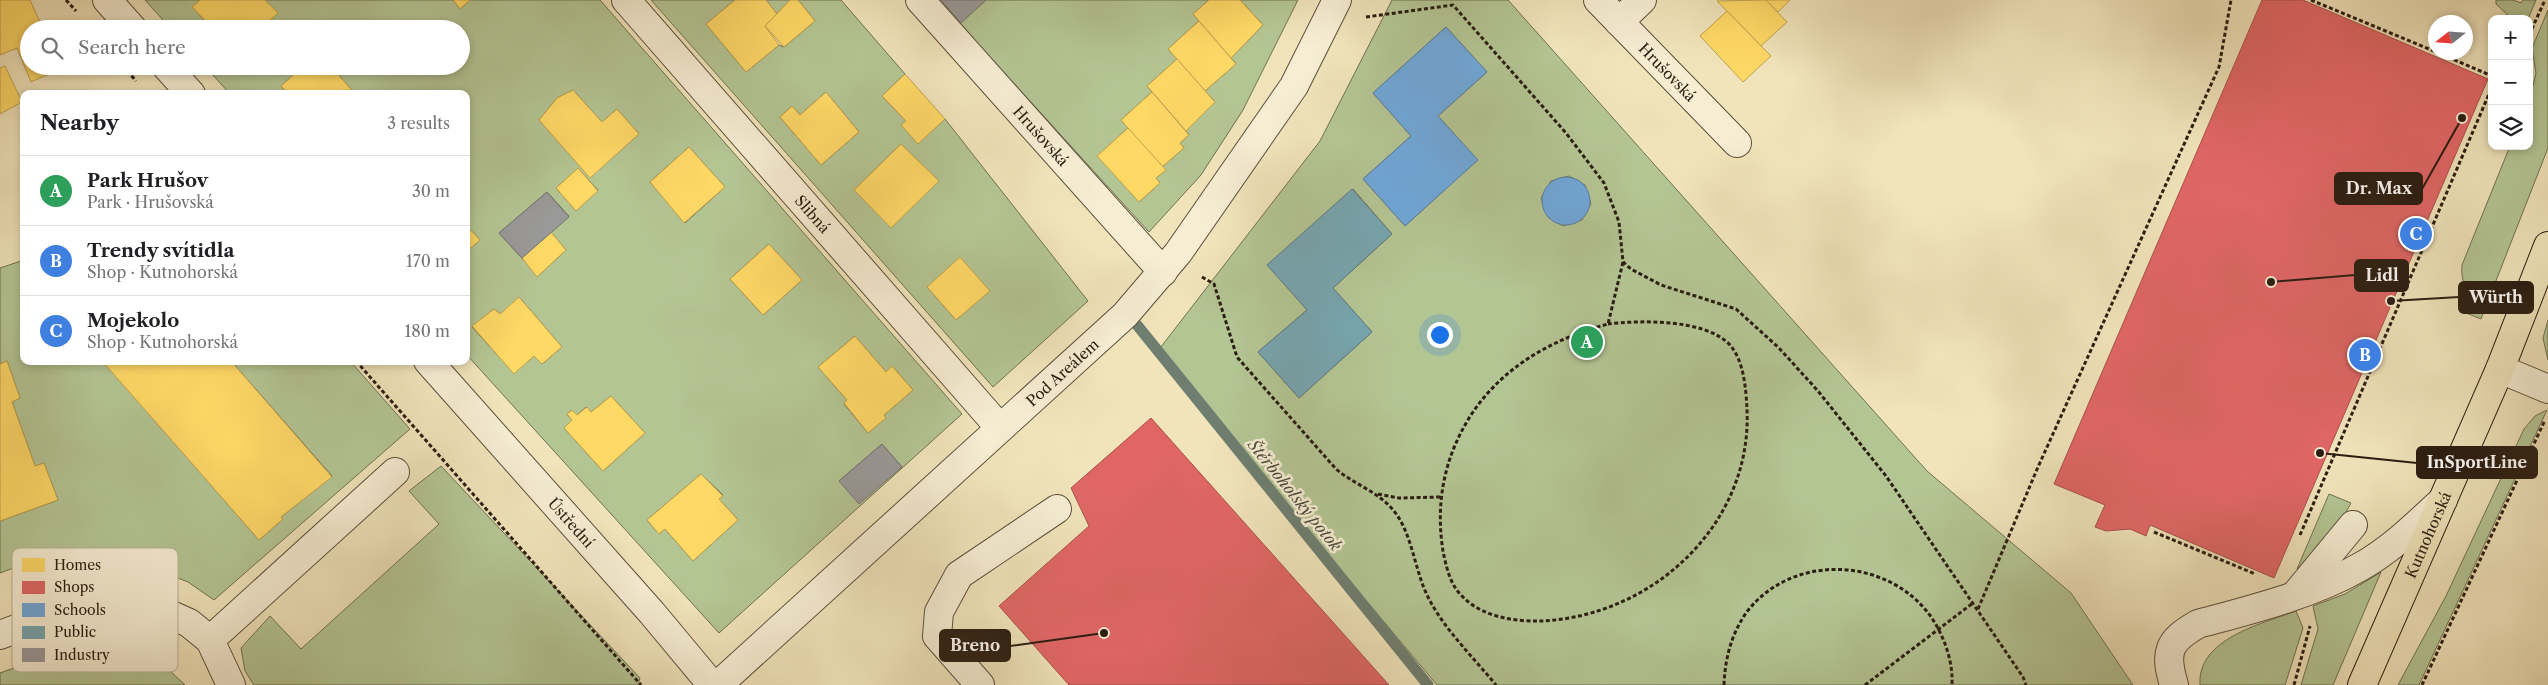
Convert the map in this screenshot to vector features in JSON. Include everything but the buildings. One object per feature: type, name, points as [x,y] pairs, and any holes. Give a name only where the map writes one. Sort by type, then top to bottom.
[{"type":"main road","name":"Kutnohorská","points":[[2362,685],[2500,369],[2548,246]]},
{"type":"street","points":[[107,0],[125,20]]},
{"type":"street","name":"Slibná","points":[[626,0],[1000,428]]},
{"type":"street","name":"Hrušovská","points":[[920,0],[1163,272]]},
{"type":"street","name":"Pod Areálem","points":[[718,685],[1125,315],[1163,272],[1294,86],[1337,0]]},
{"type":"street","name":"Hrušovská","points":[[1598,0],[1737,143]]},
{"type":"street","points":[[1620,22],[1642,0]]},
{"type":"street","points":[[174,75],[187,90]]},
{"type":"street","name":"Ústřední","points":[[432,365],[652,613],[712,685]]},
{"type":"street","points":[[2500,369],[2548,389]]},
{"type":"street","points":[[210,640],[395,472]]},
{"type":"street","points":[[2174,685],[2168,666],[2170,648],[2180,635],[2198,624],[2328,584],[2362,567],[2398,541],[2443,500]]},
{"type":"street","points":[[980,685],[937,636],[939,612],[959,575],[1057,509]]},
{"type":"street","points":[[2296,594],[2352,525]]},
{"type":"street","points":[[178,619],[189,624],[210,640],[231,685]]},
{"type":"street","points":[[0,634],[12,630]]},
{"type":"path","points":[[1449,0],[1566,134],[1604,183],[1619,222],[1623,262],[1608,324]]},
{"type":"path","points":[[1978,610],[2038,467],[2219,67],[2230,0]]},
{"type":"path","points":[[2311,0],[2428,49]]},
{"type":"path","points":[[2533,26],[2545,0]]},
{"type":"path","points":[[1362,18],[1453,5]]},
{"type":"path","points":[[2455,60],[2488,74]]},
{"type":"path","points":[[2299,537],[2488,96]]},
{"type":"path","points":[[1623,262],[1631,270],[1661,285],[1736,309],[1779,348],[1858,438],[1978,610],[2023,677],[2026,685]]},
{"type":"path","points":[[1196,280],[1203,276],[1214,284],[1237,358],[1336,469],[1349,480],[1378,494],[1399,498],[1440,497]]},
{"type":"path","points":[[1645,322],[1703,330],[1720,338],[1730,346],[1737,358],[1747,395],[1747,440],[1744,460],[1729,503],[1704,540],[1680,563],[1654,584],[1630,598],[1607,608],[1562,619],[1542,621],[1504,618],[1474,606],[1461,595],[1453,583],[1446,564],[1442,544],[1440,497],[1444,476],[1461,433],[1474,411],[1501,380],[1521,362],[1540,349],[1570,336],[1608,324],[1645,322]]},
{"type":"path","points":[[360,365],[641,685]]},
{"type":"path","points":[[2422,685],[2548,414]]},
{"type":"path","points":[[1378,494],[1397,515],[1413,552],[1425,589],[1437,612],[1496,685]]},
{"type":"path","points":[[2154,532],[2262,577]]},
{"type":"path","points":[[1724,685],[1728,649],[1746,613],[1758,600],[1791,579],[1832,569],[1849,569],[1884,577],[1901,586],[1916,600],[1938,629],[1950,661],[1952,685]]},
{"type":"path","points":[[1865,685],[1973,603]]},
{"type":"path","points":[[2294,685],[2310,628],[2308,621]]},
{"type":"green space","points":[[145,0],[200,0],[192,7],[204,20],[163,20]]},
{"type":"green space","points":[[265,0],[453,0],[460,9],[470,0],[600,0],[962,414],[719,633],[470,358],[470,249],[480,240],[470,229],[470,90],[352,90],[339,75],[470,75],[470,20],[270,20],[277,13]],"holes":[[[573,90],[602,122],[617,109],[639,134],[590,177],[539,120],[557,98]],[[689,147],[725,187],[685,223],[650,182]],[[578,169],[598,190],[576,211],[556,188]],[[547,192],[569,216],[551,232],[566,250],[538,276],[499,233]],[[769,244],[802,280],[763,315],[730,279]],[[520,298],[562,347],[542,364],[534,356],[514,373],[472,327],[494,309],[500,314]],[[855,336],[886,372],[893,367],[913,390],[884,415],[885,418],[868,433],[844,404],[847,400],[818,367]],[[611,396],[645,433],[603,471],[564,428],[572,420],[567,414],[572,410],[577,415],[586,407],[591,412]],[[882,444],[902,467],[839,481]],[[701,474],[723,495],[719,499],[738,520],[693,561],[665,529],[659,534],[647,520]]]},
{"type":"green space","points":[[651,0],[735,0],[706,24],[746,72],[779,45],[784,47],[815,21],[798,0],[841,0],[905,74],[882,96],[906,121],[918,143],[945,119],[1088,301],[993,387]],"holes":[[[826,92],[859,132],[821,165],[780,117],[792,106],[800,115]],[[901,144],[938,181],[860,196],[854,190]],[[927,287],[989,291],[956,320]]]},
{"type":"green space","points":[[766,0],[790,0],[777,14]]},
{"type":"green space","points":[[938,0],[941,0],[961,22],[986,0],[1209,0],[1193,14],[1199,21],[1168,49],[1177,59],[1147,86],[1152,92],[1121,120],[1128,128],[1098,156],[1139,202],[1160,183],[1156,178],[1165,170],[1162,167],[1184,148],[1180,143],[1189,135],[1186,131],[1215,102],[1205,91],[1236,64],[1231,58],[1263,25],[1240,0],[1298,0],[1243,110],[1201,175],[1149,232]]},
{"type":"green space","points":[[1392,0],[1508,0],[1927,471],[2071,593],[2133,685],[1437,685],[1157,352],[1320,141]],"holes":[[[1446,27],[1487,72],[1438,116],[1477,160],[1405,226],[1363,179],[1411,136],[1373,93]],[[1569,176],[1585,185],[1591,204],[1582,220],[1563,226],[1548,217],[1541,198],[1551,181]],[[1353,189],[1392,234],[1333,288],[1372,332],[1299,398],[1258,352],[1307,310],[1268,265]]]},
{"type":"green space","points":[[2496,0],[2513,0],[2521,3],[2523,0],[2536,0],[2530,15],[2508,15],[2496,4]]},
{"type":"green space","points":[[2548,10],[2548,148],[2481,319],[2466,313],[2467,301],[2462,277],[2462,265],[2508,150],[2533,150],[2533,85],[2536,73],[2533,46]]},
{"type":"green space","points":[[213,75],[293,75],[281,86],[284,90],[226,90]]},
{"type":"green space","points":[[20,261],[20,365],[106,365],[259,540],[283,519],[281,517],[332,476],[235,365],[354,365],[410,429],[214,600],[188,582],[178,578],[178,548],[12,548],[12,568],[0,573],[0,521],[58,500],[44,463],[35,466],[12,402],[20,398],[7,361],[0,364],[0,268]]},
{"type":"green space","points":[[2548,320],[2548,360],[2543,338]]},
{"type":"green space","points":[[2547,410],[2419,685],[2398,685],[2446,596],[2524,429],[2535,416]]},
{"type":"green space","points":[[441,466],[640,678],[638,685],[254,685],[245,671],[241,648],[270,616],[301,649],[439,524],[409,491]]},
{"type":"green space","points":[[2329,494],[2351,503],[2327,539],[2297,569]]},
{"type":"green space","points":[[2381,572],[2333,685],[2301,685],[2318,629],[2313,606],[2345,594]]},
{"type":"green space","points":[[2296,611],[2303,628],[2285,685],[2200,685],[2202,669],[2209,656],[2220,645],[2249,628]]},
{"type":"green space","points":[[12,669],[12,672],[171,672],[185,685],[0,685],[0,673]]},
{"type":"waterway","name":"Štěrboholský potok","points":[[1137,325],[1428,685]]},
{"type":"place","name":"Dr. Max","points":[[2462,118]]},
{"type":"place","name":"Mojekolo","points":[[2416,234]]},
{"type":"place","name":"Lidl","points":[[2271,282]]},
{"type":"place","name":"Würth","points":[[2391,301]]},
{"type":"place","name":"Park Hrušov","points":[[1587,342]]},
{"type":"place","name":"Trendy svítidla","points":[[2365,355]]},
{"type":"place","name":"InSportLine","points":[[2320,453]]},
{"type":"place","name":"Breno","points":[[1104,633]]}]
